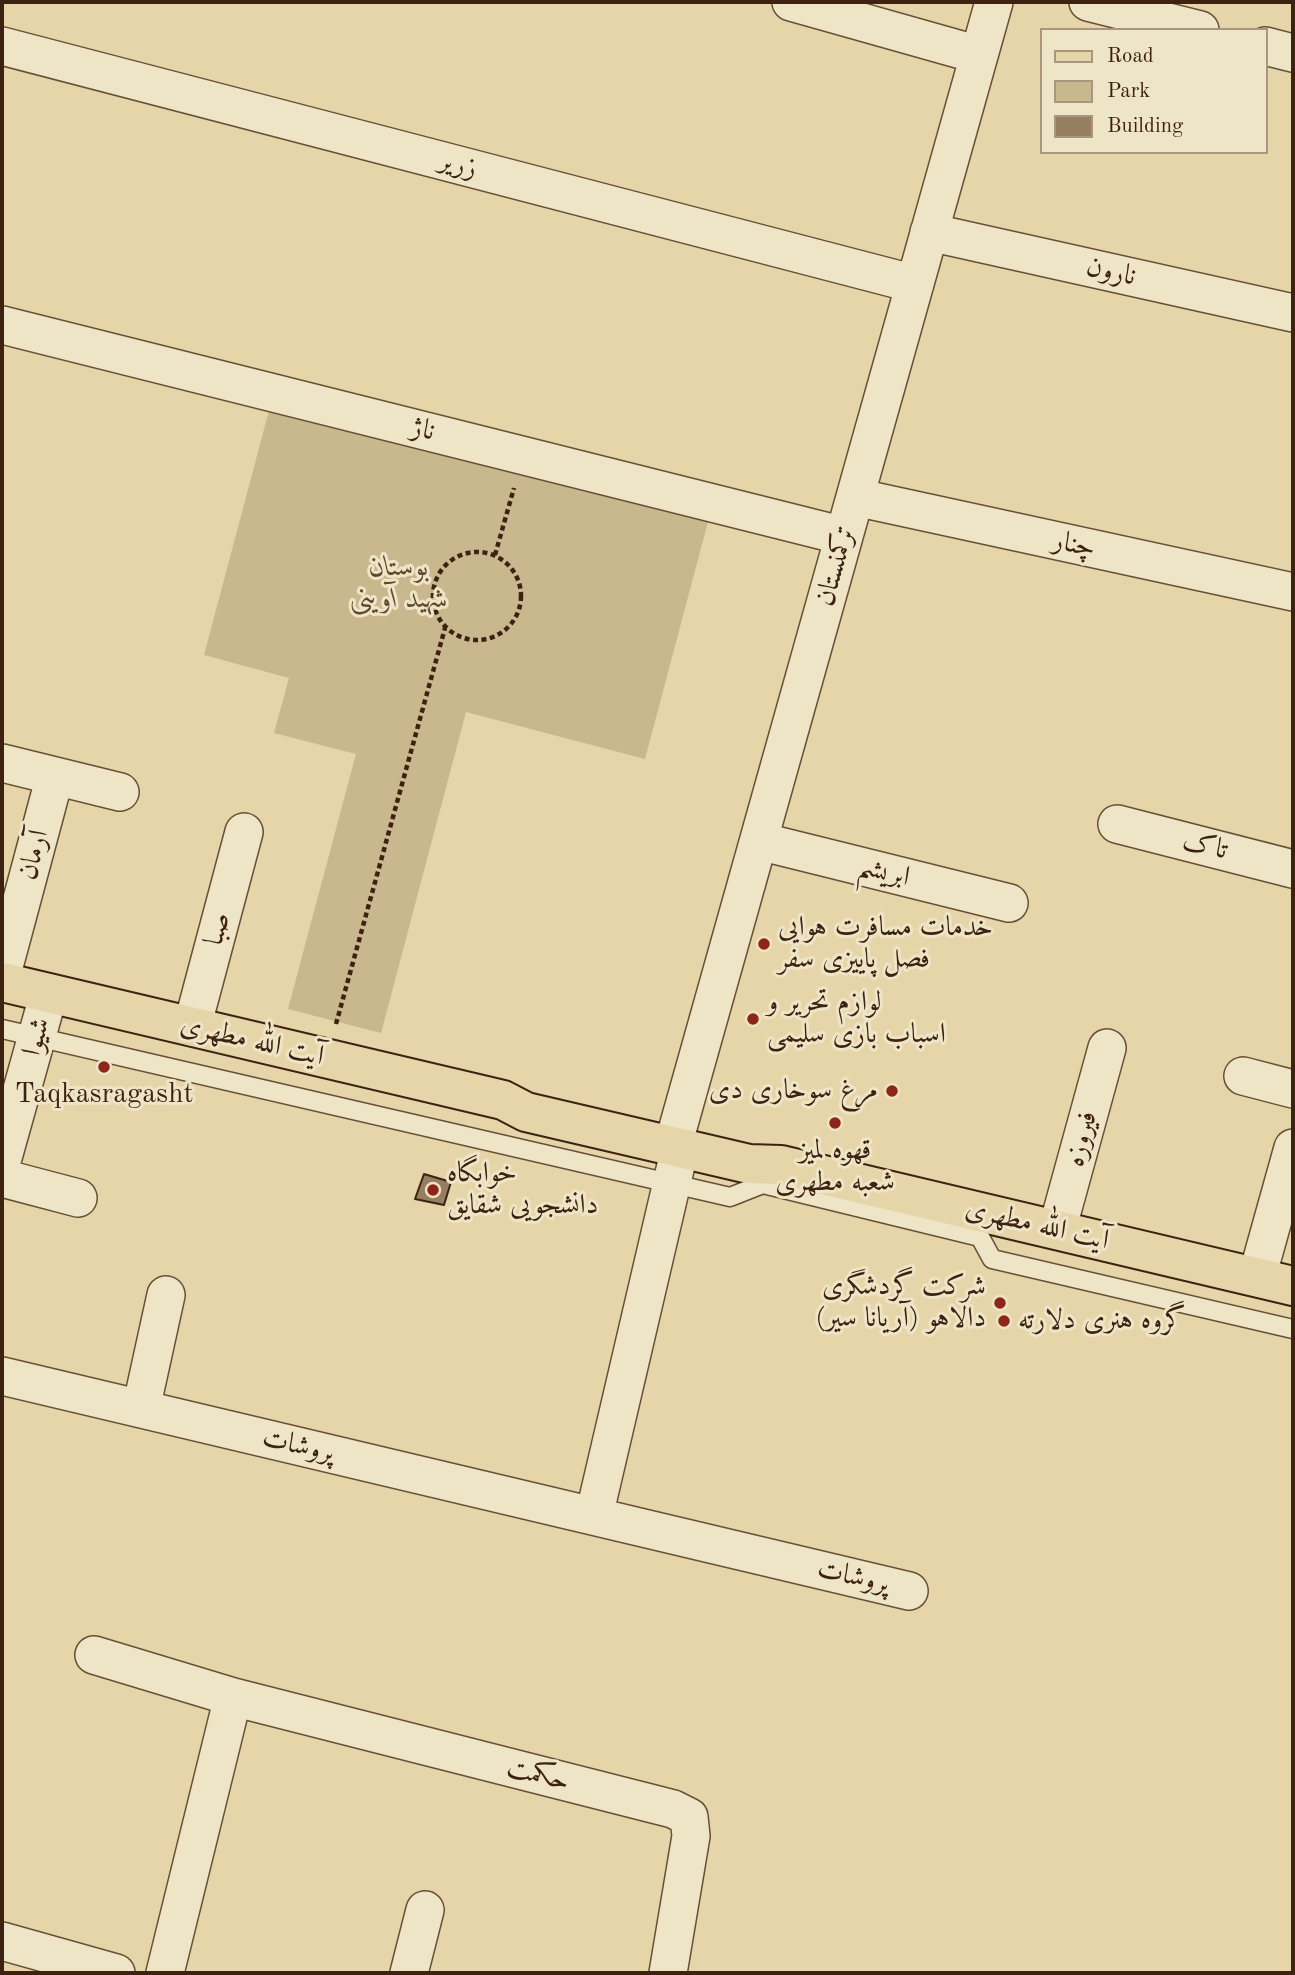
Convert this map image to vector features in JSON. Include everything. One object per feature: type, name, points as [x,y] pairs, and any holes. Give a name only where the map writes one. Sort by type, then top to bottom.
[{"type":"main road","name":"آیت الله مطهری","points":[[2,982],[503,1100],[529,1097],[676,1154],[753,1149],[781,1165],[1293,1286]]},
{"type":"street","points":[[791,2],[979,55]]},
{"type":"street","name":"ترکمنستان","points":[[676,1154],[759,841],[994,2]]},
{"type":"street","points":[[1088,2],[1192,28]]},
{"type":"street","name":"زریر","points":[[2,46],[915,284]]},
{"type":"street","points":[[1267,46],[1293,53]]},
{"type":"street","name":"نارون","points":[[929,232],[1293,313]]},
{"type":"street","name":"ناژ","points":[[2,325],[844,536]]},
{"type":"street","name":"چنار","points":[[855,497],[1293,592]]},
{"type":"street","points":[[2,763],[120,792]]},
{"type":"street","name":"آرمان","points":[[2,974],[55,776]]},
{"type":"street","name":"تاک","points":[[1117,824],[1293,869]]},
{"type":"street","name":"صبا","points":[[192,1027],[244,832]]},
{"type":"street","name":"ابریشم","points":[[759,841],[1009,903]]},
{"type":"street","name":"شیوا","points":[[2,1161],[49,993]]},
{"type":"street","name":"فیروزه","points":[[1056,1230],[1107,1048]]},
{"type":"street","points":[[1243,1076],[1293,1088]]},
{"type":"street","points":[[1257,1277],[1293,1148]]},
{"type":"street","points":[[594,1516],[676,1154]]},
{"type":"street","points":[[2,1178],[78,1198]]},
{"type":"street","points":[[141,1409],[166,1296]]},
{"type":"street","name":"پروشات","points":[[2,1376],[909,1591]]},
{"type":"street","name":"حکمت","points":[[93,1655],[233,1697],[673,1809],[689,1817],[691,1836],[668,1973]]},
{"type":"street","points":[[165,1973],[233,1697]]},
{"type":"street","points":[[409,1973],[425,1910]]},
{"type":"street","points":[[2,1941],[116,1973]]},
{"type":"lane","points":[[2,1029],[37,1038],[676,1154],[730,1197],[763,1184],[980,1237],[992,1259],[1293,1329]]},
{"type":"path","points":[[495,555],[523,456]]},
{"type":"path","points":[[478,551],[495,555],[510,565],[519,580],[523,597],[518,614],[508,628],[494,638],[477,641],[460,637],[445,628],[436,613],[432,596],[436,579],[446,564],[460,554],[478,551]]},
{"type":"path","points":[[327,1059],[445,628]]},
{"type":"green space","name":"بوستان شهید آوینی","points":[[271,403],[709,518],[645,759],[466,712],[381,1033],[288,1009],[356,754],[274,733],[289,678],[204,655]]},
{"type":"building","name":"خوابگاه دانشجویی شقایق","points":[[424,1174],[451,1182],[444,1205],[415,1199]]},
{"type":"place","name":"خدمات مسافرت هوایی فصل پاییزی سفر","points":[[764,944]]},
{"type":"place","name":"لوازم تحریر و اسباب بازی سلیمی","points":[[753,1019]]},
{"type":"place","name":"Taqkasragasht","points":[[104,1067]]},
{"type":"place","name":"مرغ سوخاری دی","points":[[892,1091]]},
{"type":"place","name":"قهوه لمیز شعبه مطهری","points":[[835,1123]]},
{"type":"place","name":"خوابگاه دانشجویی شقایق","points":[[433,1190]]},
{"type":"place","name":"شرکت گردشگری دالاهو (آریانا سیر)","points":[[1000,1303]]},
{"type":"place","name":"گروه هنری دلارته","points":[[1004,1321]]}]
